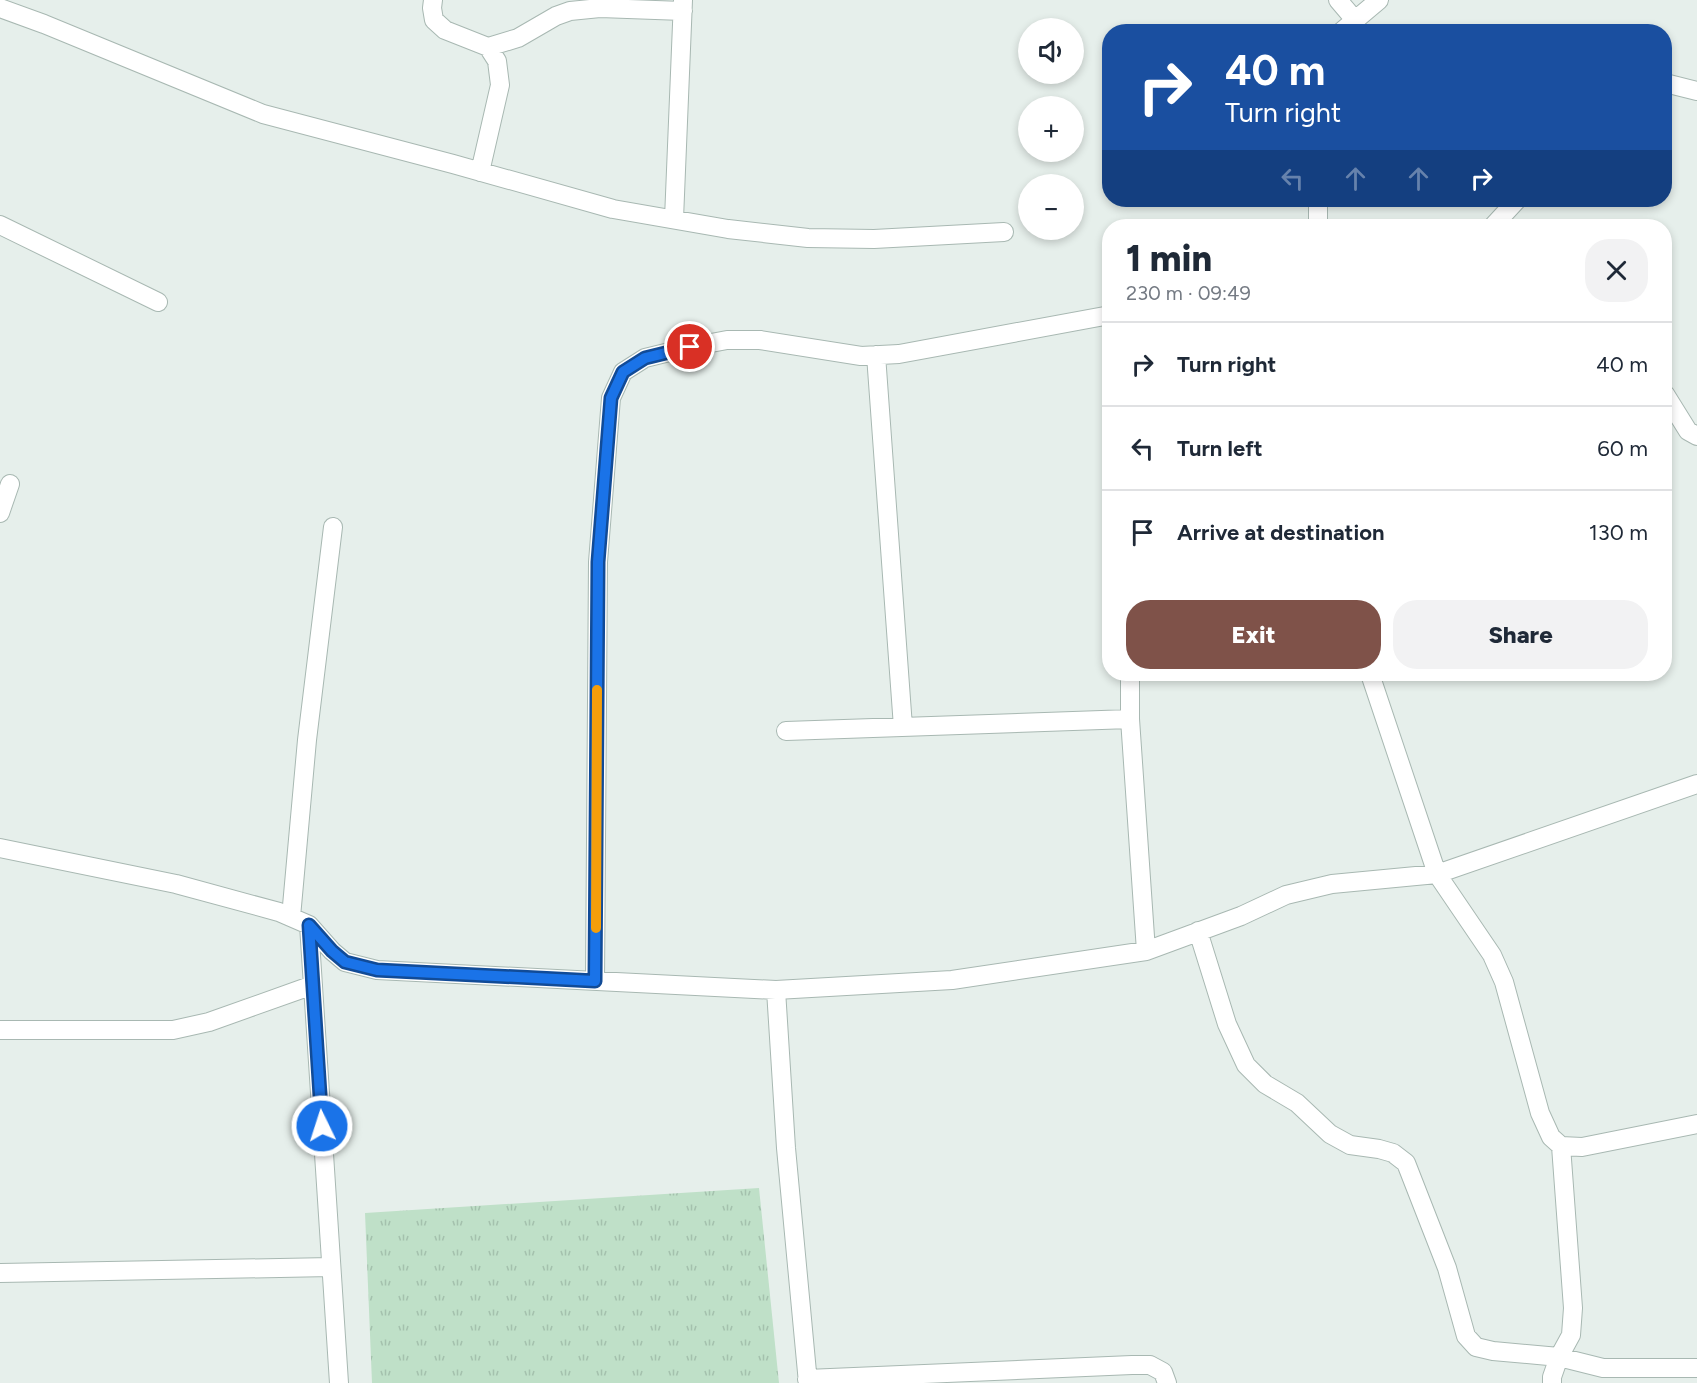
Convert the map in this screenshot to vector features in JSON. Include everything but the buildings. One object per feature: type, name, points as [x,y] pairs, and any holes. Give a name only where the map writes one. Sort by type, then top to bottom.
[{"type":"street","points":[[433,0],[434,20],[445,30],[488,47],[497,61],[500,85],[480,172]]},
{"type":"street","points":[[1338,0],[1347,24]]},
{"type":"street","points":[[1350,24],[1379,0]]},
{"type":"street","points":[[488,47],[518,38],[556,16],[570,11],[683,5],[674,219]]},
{"type":"street","points":[[0,8],[263,114],[613,209],[728,229],[808,238],[874,239],[1004,232]]},
{"type":"street","points":[[1672,85],[1697,91]]},
{"type":"street","points":[[1499,219],[1510,207]]},
{"type":"street","points":[[0,225],[158,302]]},
{"type":"street","points":[[595,981],[598,562],[611,398],[623,372],[645,358],[718,342],[760,340],[861,356],[899,354],[1102,316]]},
{"type":"street","points":[[876,355],[903,727]]},
{"type":"street","points":[[1672,405],[1688,431],[1697,436]]},
{"type":"street","points":[[0,513],[10,484]]},
{"type":"street","points":[[291,917],[307,740],[333,527]]},
{"type":"street","points":[[1130,681],[1130,719],[1146,951]]},
{"type":"street","points":[[1372,681],[1437,874],[1492,955],[1504,982],[1540,1113],[1551,1137],[1561,1146],[1582,1147],[1697,1124]]},
{"type":"street","points":[[786,731],[1130,719]]},
{"type":"street","points":[[0,848],[176,884],[279,912],[309,925],[345,962],[377,970],[776,990],[952,980],[1146,951],[1241,916],[1286,895],[1332,884],[1437,874],[1697,784]]},
{"type":"street","points":[[309,925],[339,1383]]},
{"type":"street","points":[[1198,931],[1227,1024],[1246,1065],[1265,1084],[1297,1103],[1330,1134],[1350,1145],[1393,1153],[1406,1163],[1448,1268],[1466,1336],[1476,1347],[1493,1351],[1559,1357],[1603,1368],[1697,1368]]},
{"type":"street","points":[[0,1030],[173,1030],[209,1022],[313,985]]},
{"type":"street","points":[[776,990],[786,1148],[808,1381],[1150,1365],[1163,1372],[1167,1383]]},
{"type":"street","points":[[1552,1383],[1559,1357],[1570,1335],[1572,1308],[1561,1146]]},
{"type":"street","points":[[0,1274],[332,1267]]},
{"type":"green space","points":[[759,1188],[779,1383],[372,1383],[365,1213]]},
{"type":"slow traffic","points":[[596,928],[597,690]]},
{"type":"route","points":[[322,1126],[309,925],[345,962],[377,970],[595,981],[598,562],[611,398],[623,372],[645,358],[690,347]]}]
